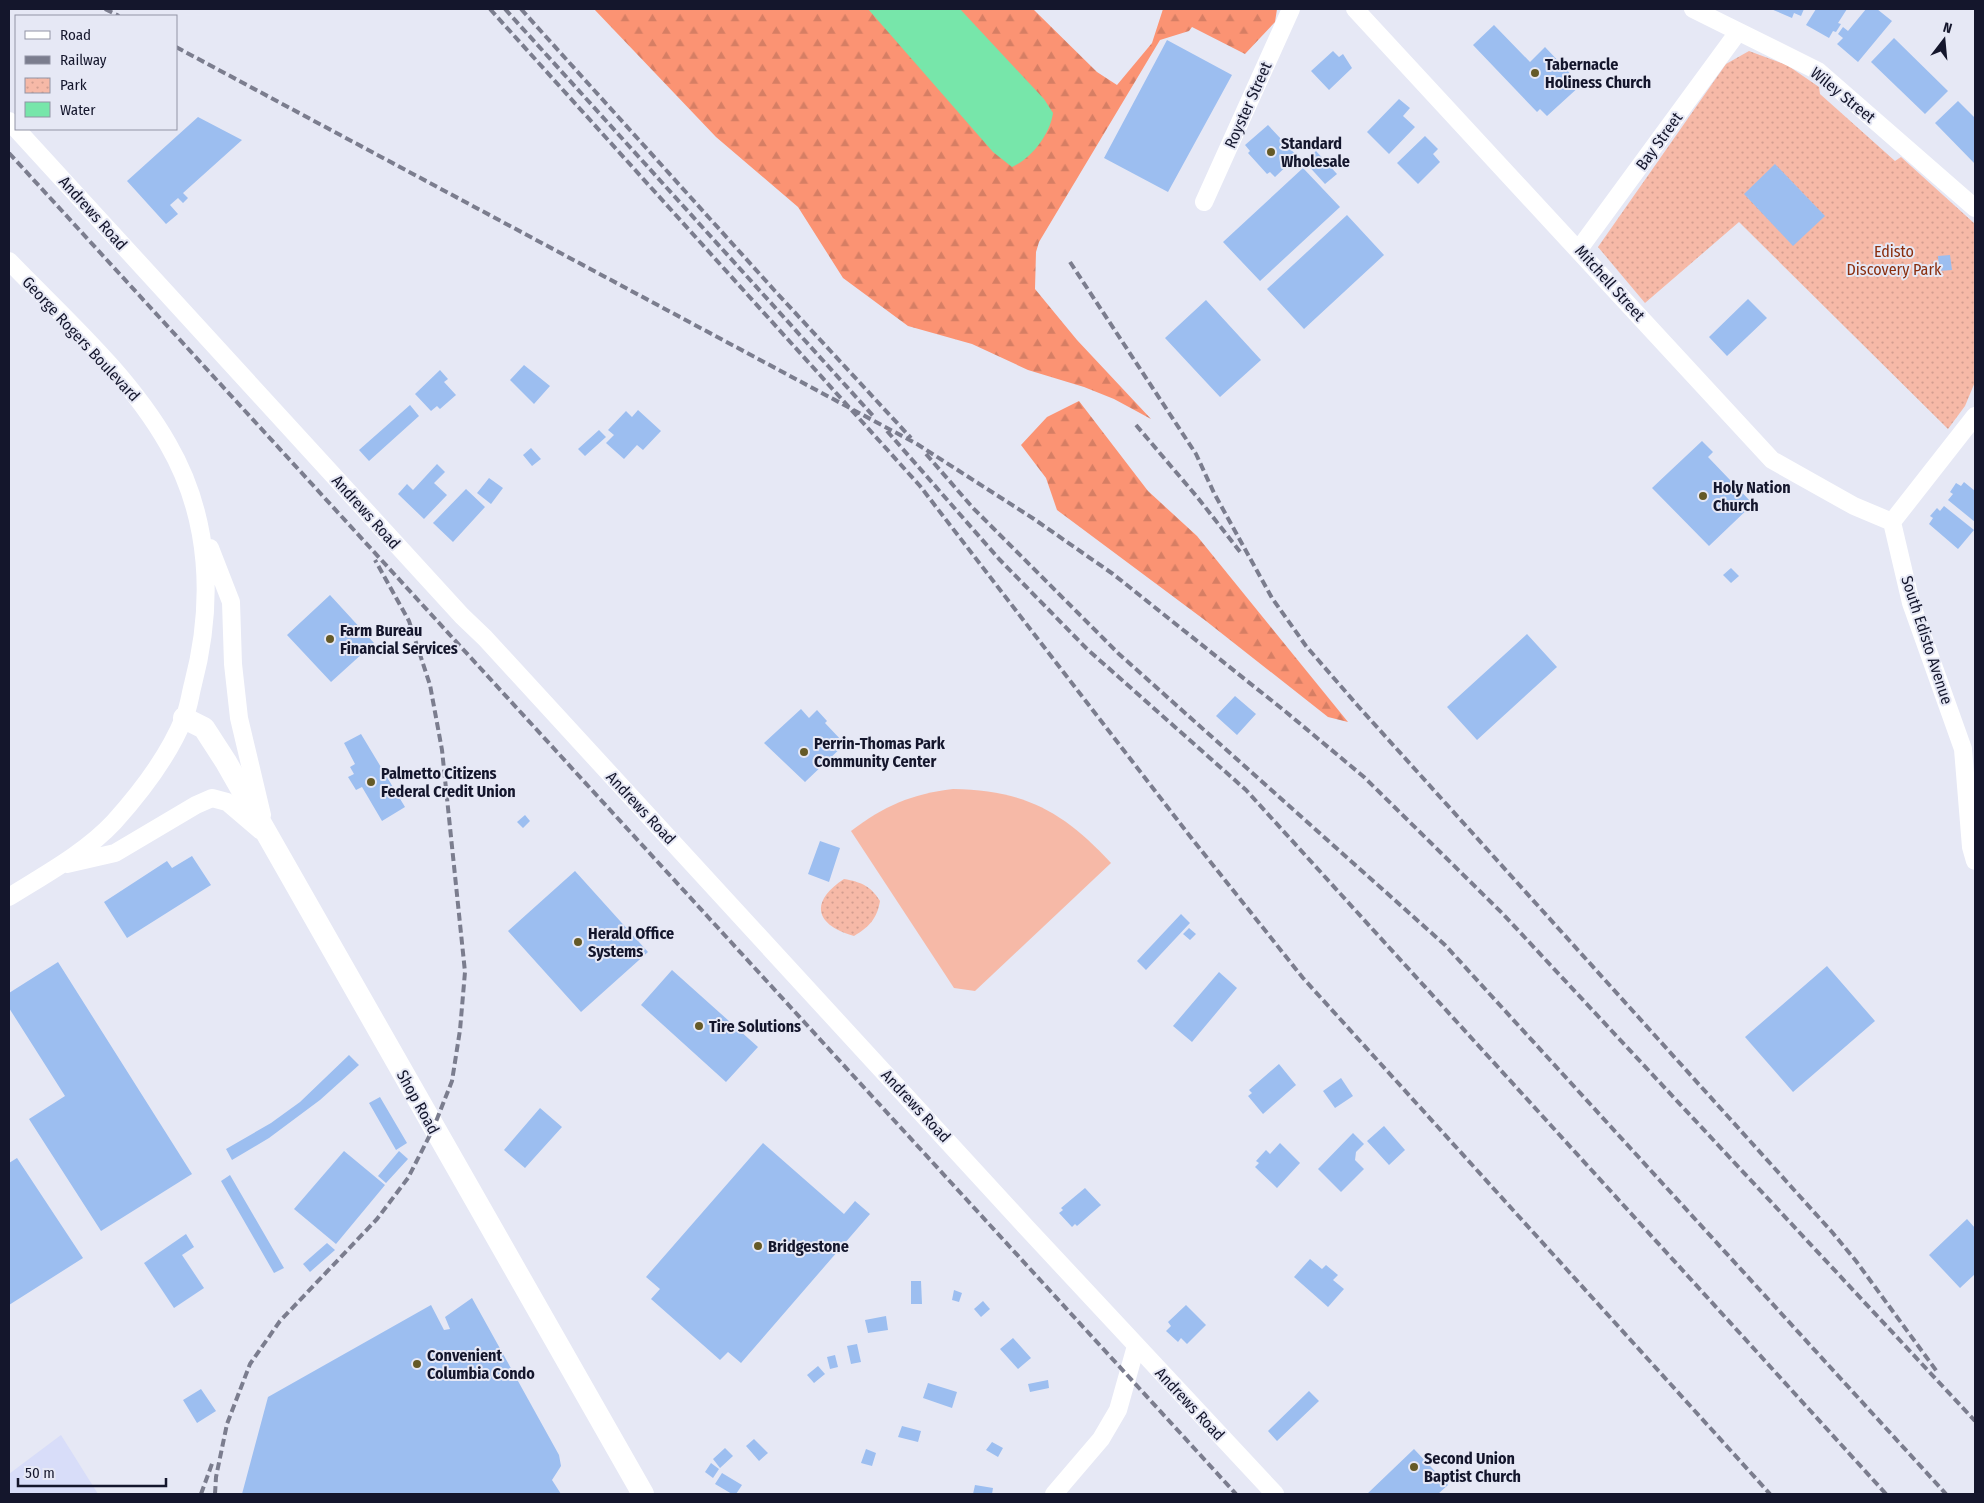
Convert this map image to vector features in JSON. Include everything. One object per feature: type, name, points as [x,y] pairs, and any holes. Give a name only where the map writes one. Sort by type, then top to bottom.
[{"type":"street","name":"Royster Street","points":[[1204,202],[1291,9]]},
{"type":"street","name":"Mitchell Street","points":[[1355,9],[1579,249],[1772,460],[1854,506],[1892,522]]},
{"type":"street","name":"Wiley Street","points":[[1693,9],[1818,71],[1975,208]]},
{"type":"street","name":"Bay Street","points":[[1579,249],[1738,32]]},
{"type":"street","name":"Andrews Road","points":[[17,130],[462,616],[485,638],[1136,1346],[1275,1494]]},
{"type":"street","name":"George Rogers Boulevard","points":[[9,261],[118,373],[148,412],[169,445],[189,487],[202,538],[207,579],[206,622],[200,657],[184,718],[159,764],[113,822],[82,849],[9,897]]},
{"type":"street","points":[[1892,522],[1975,416]]},
{"type":"street","points":[[194,508],[230,602],[233,664],[239,718],[268,836]]},
{"type":"street","name":"South Edisto Avenue","points":[[1892,522],[1911,603],[1963,749],[1970,847],[1975,862]]},
{"type":"street","name":"Shop Road","points":[[184,718],[204,728],[226,762],[643,1494]]},
{"type":"street","points":[[56,867],[115,853],[196,805],[212,798],[227,802],[268,836]]},
{"type":"street","points":[[1054,1494],[1101,1439],[1118,1410],[1136,1346]]},
{"type":"shaded area","points":[[61,1435],[98,1494],[9,1494],[9,1474]]},
{"type":"green space","points":[[594,9],[1033,9],[1097,72],[1117,85],[1152,43],[1163,9],[1277,9],[1275,22],[1245,54],[1192,27],[1189,31],[1160,40],[1039,242],[1036,252],[1035,289],[1077,340],[1151,419],[1114,399],[1084,387],[1028,370],[972,344],[908,326],[843,278],[798,207],[716,137]]},
{"type":"green space","name":"Edisto Discovery Park","points":[[1749,51],[1787,65],[1819,87],[1820,94],[1895,161],[1901,157],[1975,224],[1975,382],[1965,406],[1948,429],[1739,222],[1645,303],[1598,247],[1726,64]]},
{"type":"green space","points":[[1079,401],[1148,491],[1197,536],[1348,722],[1328,717],[1206,621],[1057,510],[1046,478],[1021,445],[1047,417]]},
{"type":"green space","points":[[953,789],[978,790],[1001,794],[1022,799],[1041,807],[1059,817],[1076,830],[1111,863],[975,991],[954,988],[851,831],[899,802],[924,794]]},
{"type":"green space","points":[[844,879],[865,886],[880,901],[872,922],[854,936],[831,926],[824,919],[821,912],[825,896]]},
{"type":"water","points":[[868,9],[960,9],[1044,99],[1053,113],[1048,129],[1039,144],[1026,158],[1012,167],[993,152]]},
{"type":"building","points":[[1771,9],[1804,9],[1801,16],[1794,13],[1792,18]]},
{"type":"building","points":[[1816,9],[1847,9],[1838,23],[1841,24],[1836,32],[1833,31],[1829,38],[1806,25]]},
{"type":"building","points":[[1866,9],[1877,9],[1892,21],[1858,62],[1837,44],[1843,38],[1838,34],[1843,27],[1848,31]]},
{"type":"building","name":"Tabernacle Holiness Church","points":[[1494,25],[1530,62],[1545,47],[1581,85],[1547,116],[1540,109],[1537,112],[1473,45]]},
{"type":"building","points":[[1894,38],[1948,91],[1925,114],[1871,62]]},
{"type":"building","points":[[1167,40],[1232,75],[1168,192],[1104,158]]},
{"type":"building","points":[[1333,51],[1339,57],[1343,54],[1352,68],[1329,90],[1311,71]]},
{"type":"building","points":[[1399,99],[1410,108],[1403,116],[1415,127],[1389,154],[1367,132]]},
{"type":"building","points":[[1958,101],[1975,118],[1975,164],[1935,123]]},
{"type":"building","points":[[198,117],[242,140],[183,193],[188,198],[183,203],[178,198],[170,205],[178,214],[166,224],[127,181]]},
{"type":"building","name":"Standard Wholesale","points":[[1268,125],[1297,156],[1275,177],[1270,172],[1267,174],[1248,153],[1250,151],[1245,145]]},
{"type":"building","points":[[1425,136],[1438,149],[1433,154],[1440,162],[1418,184],[1397,163]]},
{"type":"building","points":[[1316,151],[1337,174],[1325,184],[1305,162]]},
{"type":"building","points":[[1775,164],[1825,216],[1793,246],[1744,194]]},
{"type":"building","points":[[1303,168],[1340,207],[1260,281],[1223,242]]},
{"type":"building","points":[[1347,215],[1384,255],[1304,329],[1267,289]]},
{"type":"building","points":[[1950,255],[1952,270],[1939,271],[1938,256]]},
{"type":"building","points":[[1748,299],[1767,318],[1727,356],[1709,337]]},
{"type":"building","points":[[1206,300],[1261,360],[1220,397],[1165,338]]},
{"type":"building","points":[[524,365],[550,386],[534,404],[510,380]]},
{"type":"building","points":[[440,370],[448,379],[444,382],[456,395],[440,409],[437,406],[431,411],[415,394]]},
{"type":"building","points":[[410,405],[419,416],[369,461],[359,450]]},
{"type":"building","points":[[638,410],[661,431],[643,450],[637,445],[624,459],[606,443],[614,435],[608,430],[626,411],[632,417]]},
{"type":"building","points":[[599,430],[606,437],[585,456],[578,449]]},
{"type":"building","name":"Holy Nation Church","points":[[1702,441],[1713,452],[1708,457],[1753,504],[1709,546],[1652,488]]},
{"type":"building","points":[[531,448],[541,459],[532,466],[523,455]]},
{"type":"building","points":[[437,464],[445,472],[434,483],[447,495],[424,519],[398,494],[407,484],[413,490]]},
{"type":"building","points":[[489,478],[503,488],[491,504],[477,493]]},
{"type":"building","points":[[1964,482],[1975,491],[1975,522],[1948,500],[1953,494],[1950,492],[1956,483],[1961,486]]},
{"type":"building","points":[[466,489],[485,507],[453,542],[433,523]]},
{"type":"building","points":[[1944,506],[1974,530],[1958,549],[1929,524],[1933,518],[1930,516],[1937,508],[1940,511]]},
{"type":"building","points":[[1731,568],[1739,576],[1731,583],[1723,575]]},
{"type":"building","name":"Farm Bureau Financial Services","points":[[330,595],[374,643],[331,682],[287,635]]},
{"type":"building","points":[[1527,634],[1557,667],[1477,740],[1447,707]]},
{"type":"building","points":[[1235,696],[1256,714],[1237,735],[1216,716]]},
{"type":"building","name":"Perrin-Thomas Park Community Center","points":[[801,709],[809,718],[817,710],[827,721],[825,723],[843,742],[845,740],[847,742],[805,782],[764,743]]},
{"type":"building","name":"Palmetto Citizens Federal Credit Union","points":[[361,734],[405,807],[382,821],[362,787],[356,790],[348,777],[354,774],[350,767],[355,764],[344,743]]},
{"type":"building","points":[[525,815],[530,821],[523,828],[517,822]]},
{"type":"building","points":[[820,841],[840,848],[829,882],[808,874]]},
{"type":"building","points":[[192,856],[211,885],[127,938],[104,902],[167,861],[172,868]]},
{"type":"building","name":"Herald Office Systems","points":[[575,871],[648,952],[581,1012],[508,931]]},
{"type":"building","points":[[1181,914],[1190,923],[1146,970],[1137,961]]},
{"type":"building","points":[[1189,928],[1196,934],[1190,940],[1183,934]]},
{"type":"building","points":[[58,962],[192,1174],[101,1231],[29,1119],[65,1096],[9,1008],[9,993]]},
{"type":"building","points":[[1827,966],[1875,1021],[1793,1092],[1745,1037]]},
{"type":"building","name":"Tire Solutions","points":[[672,970],[758,1047],[726,1082],[641,1005]]},
{"type":"building","points":[[1219,972],[1237,988],[1192,1042],[1173,1026]]},
{"type":"building","points":[[349,1055],[359,1065],[320,1100],[269,1138],[232,1160],[226,1149],[271,1123],[300,1102]]},
{"type":"building","points":[[1279,1064],[1296,1085],[1263,1114],[1248,1096],[1252,1093],[1249,1090]]},
{"type":"building","points":[[1341,1078],[1353,1096],[1335,1108],[1323,1091]]},
{"type":"building","points":[[380,1097],[407,1143],[396,1150],[369,1103]]},
{"type":"building","points":[[540,1108],[562,1127],[525,1168],[504,1150]]},
{"type":"building","points":[[1384,1126],[1405,1150],[1389,1165],[1367,1141]]},
{"type":"building","points":[[1353,1133],[1364,1144],[1356,1152],[1355,1160],[1364,1169],[1341,1192],[1318,1169]]},
{"type":"building","name":"Bridgestone","points":[[763,1143],[844,1214],[855,1201],[870,1214],[741,1363],[728,1352],[720,1360],[651,1299],[660,1289],[646,1277]]},
{"type":"building","points":[[1280,1143],[1300,1163],[1277,1188],[1255,1167],[1259,1163],[1256,1161],[1266,1150],[1270,1154]]},
{"type":"building","points":[[344,1151],[385,1185],[336,1244],[294,1209]]},
{"type":"building","points":[[399,1151],[408,1159],[386,1183],[378,1176]]},
{"type":"building","points":[[17,1158],[83,1258],[9,1305],[9,1163]]},
{"type":"building","points":[[230,1175],[284,1268],[274,1273],[221,1181]]},
{"type":"building","points":[[1085,1188],[1101,1205],[1077,1226],[1075,1224],[1072,1227],[1059,1213],[1063,1210],[1061,1208]]},
{"type":"building","points":[[1967,1219],[1975,1228],[1975,1274],[1960,1288],[1929,1255]]},
{"type":"building","points":[[186,1234],[194,1247],[182,1255],[204,1288],[174,1308],[144,1263]]},
{"type":"building","points":[[327,1243],[335,1250],[310,1272],[303,1264]]},
{"type":"building","points":[[1310,1259],[1322,1269],[1326,1265],[1338,1275],[1333,1280],[1344,1289],[1328,1307],[1294,1277]]},
{"type":"building","points":[[911,1281],[921,1281],[922,1304],[911,1304]]},
{"type":"building","points":[[954,1290],[962,1293],[959,1302],[952,1300]]},
{"type":"building","name":"Convenient Columbia Condo","points":[[472,1298],[559,1455],[561,1466],[552,1480],[561,1494],[242,1494],[268,1397],[431,1305],[444,1330],[450,1329],[445,1317]]},
{"type":"building","points":[[983,1301],[990,1309],[981,1317],[974,1309]]},
{"type":"building","points":[[1186,1305],[1206,1325],[1187,1344],[1181,1338],[1178,1342],[1166,1331],[1171,1326],[1168,1322]]},
{"type":"building","points":[[886,1316],[888,1330],[868,1333],[865,1320]]},
{"type":"building","points":[[1013,1338],[1031,1358],[1018,1369],[1000,1349]]},
{"type":"building","points":[[857,1344],[861,1362],[851,1364],[847,1346]]},
{"type":"building","points":[[835,1355],[838,1367],[830,1369],[827,1357]]},
{"type":"building","points":[[818,1366],[825,1374],[814,1383],[807,1375]]},
{"type":"building","points":[[1048,1380],[1049,1388],[1030,1392],[1028,1384]]},
{"type":"building","points":[[928,1383],[957,1392],[952,1408],[923,1398]]},
{"type":"building","points":[[201,1389],[216,1411],[197,1423],[183,1400]]},
{"type":"building","points":[[1309,1391],[1319,1401],[1277,1441],[1268,1431]]},
{"type":"building","points":[[902,1426],[921,1431],[918,1442],[898,1437]]},
{"type":"building","points":[[754,1439],[768,1453],[759,1461],[746,1446]]},
{"type":"building","points":[[992,1442],[1003,1448],[998,1457],[986,1450]]},
{"type":"building","points":[[725,1448],[733,1456],[720,1468],[713,1459]]},
{"type":"building","points":[[866,1449],[876,1453],[872,1466],[861,1463]]},
{"type":"building","name":"Second Union Baptist Church","points":[[1414,1449],[1448,1485],[1438,1494],[1367,1494]]},
{"type":"building","points":[[711,1463],[719,1469],[713,1478],[705,1472]]},
{"type":"building","points":[[722,1473],[742,1485],[736,1494],[732,1494],[715,1484]]},
{"type":"building","points":[[975,1485],[993,1488],[992,1494],[973,1494]]},
{"type":"railway","points":[[105,9],[117,15]]},
{"type":"railway","points":[[490,9],[920,486],[1189,835],[1303,978],[1770,1494]]},
{"type":"railway","points":[[505,9],[875,418]]},
{"type":"railway","points":[[521,9],[775,291],[911,438]]},
{"type":"railway","points":[[178,48],[917,444],[1034,519],[1113,574],[1364,777],[1502,913],[1975,1421]]},
{"type":"railway","points":[[9,153],[1236,1494]]},
{"type":"railway","points":[[1070,262],[1196,454],[1214,493],[1272,598],[1306,646],[1832,1232],[1856,1261],[1938,1373]]},
{"type":"railway","points":[[1136,425],[1198,498],[1241,553]]},
{"type":"railway","points":[[887,431],[999,559],[1087,649],[1246,790],[1886,1494]]},
{"type":"railway","points":[[926,454],[973,508],[1119,654],[1445,945],[1946,1494]]},
{"type":"railway","points":[[215,1494],[216,1477],[227,1424],[250,1364],[280,1321],[377,1219],[408,1178],[433,1129],[452,1081],[460,1030],[465,972],[442,750],[430,685],[409,621],[375,560]]},
{"type":"railway","points":[[201,1494],[213,1461]]},
{"type":"place","name":"Tabernacle Holiness Church","points":[[1535,73]]},
{"type":"place","name":"Standard Wholesale","points":[[1271,152]]},
{"type":"place","name":"Holy Nation Church","points":[[1703,496]]},
{"type":"place","name":"Farm Bureau Financial Services","points":[[330,639]]},
{"type":"place","name":"Perrin-Thomas Park Community Center","points":[[804,752]]},
{"type":"place","name":"Palmetto Citizens Federal Credit Union","points":[[371,782]]},
{"type":"place","name":"Herald Office Systems","points":[[578,942]]},
{"type":"place","name":"Tire Solutions","points":[[699,1026]]},
{"type":"place","name":"Bridgestone","points":[[758,1246]]},
{"type":"place","name":"Convenient Columbia Condo","points":[[417,1364]]},
{"type":"place","name":"Second Union Baptist Church","points":[[1414,1467]]}]
